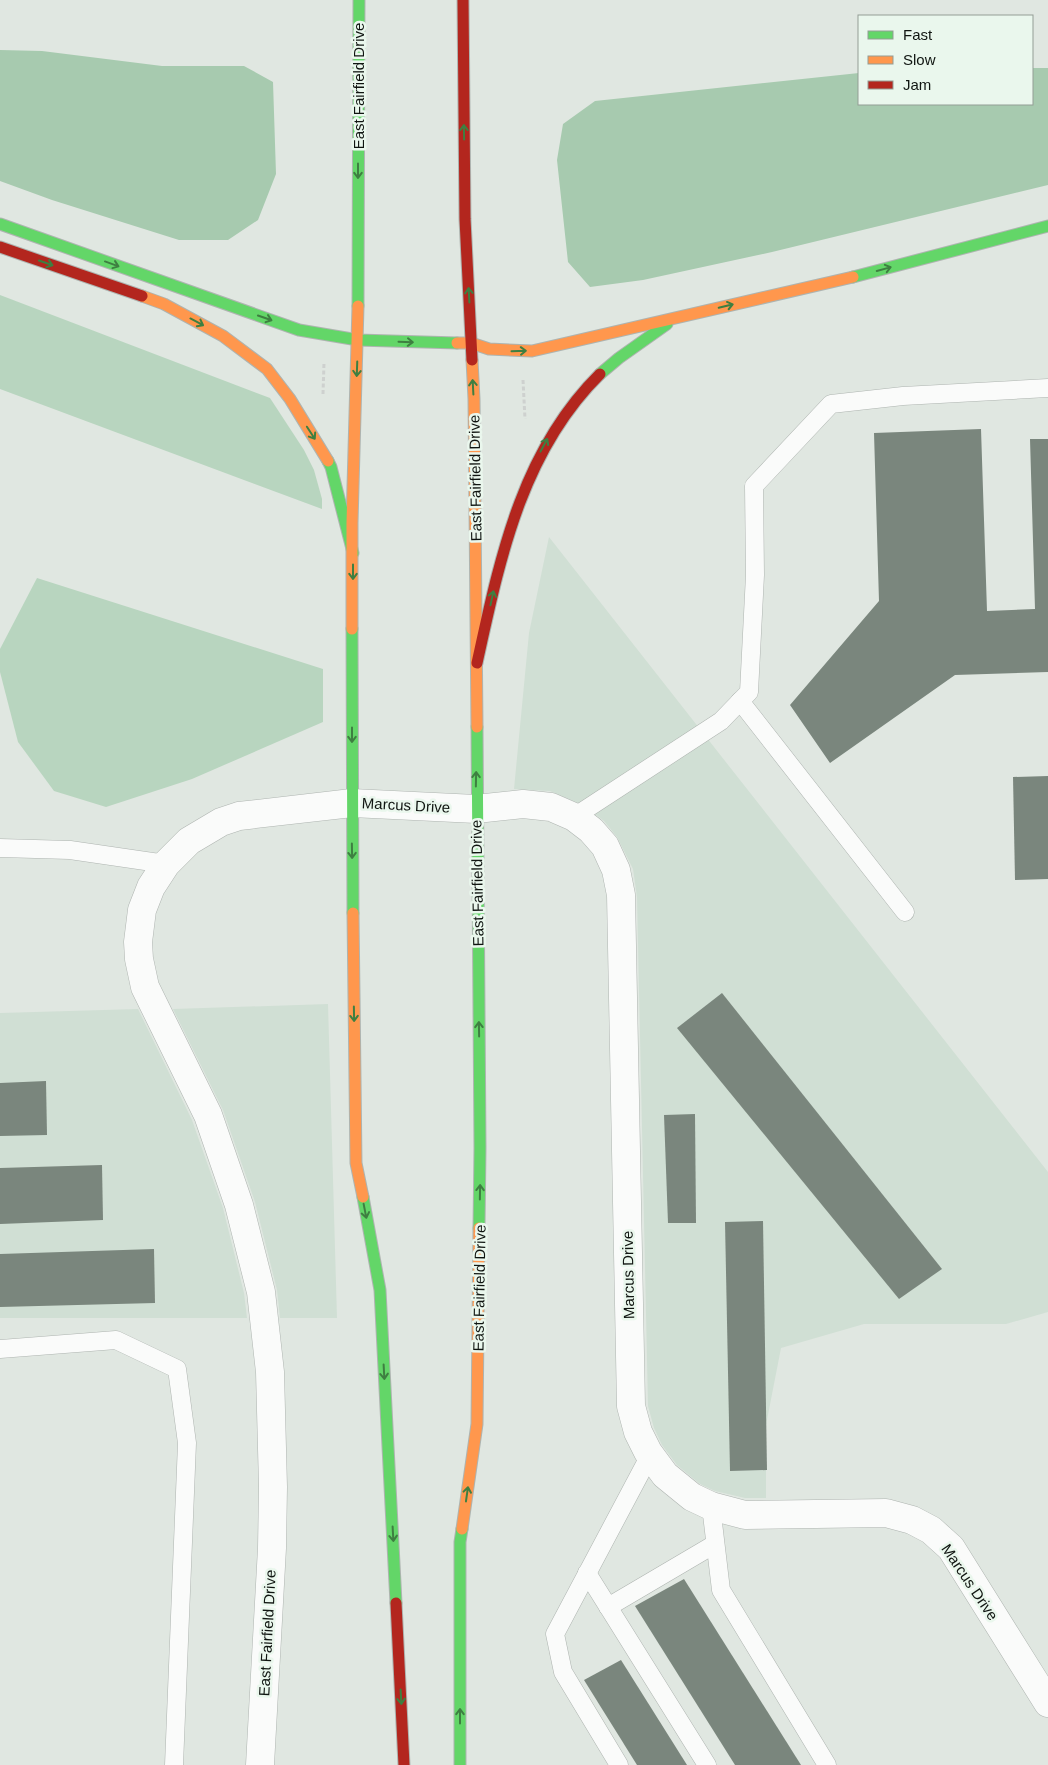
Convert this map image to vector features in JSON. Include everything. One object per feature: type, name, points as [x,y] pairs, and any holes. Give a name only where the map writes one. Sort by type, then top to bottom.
[{"type":"main road","name":"East Fairfield Drive","points":[[359,0],[358,340],[352,523],[352,802],[356,1163],[380,1290],[404,1765]]},
{"type":"main road","name":"East Fairfield Drive","points":[[460,1765],[460,1542],[477,1424],[480,1148],[476,808],[478,663],[474,399],[465,219],[463,0]]},
{"type":"main road","points":[[0,224],[299,330],[358,340],[471,343],[489,350],[508,351],[532,350],[862,275],[1048,226]]},
{"type":"main road","points":[[0,247],[164,304],[223,336],[267,369],[314,436],[331,467],[353,553]]},
{"type":"main road","points":[[478,663],[496,576],[533,467],[549,437],[569,407],[592,381],[614,362],[679,317]]},
{"type":"street","name":"Marcus Drive","points":[[352,802],[476,808],[523,804],[550,808],[574,817],[591,830],[604,846],[616,870],[621,895],[631,1406],[638,1432],[650,1455],[664,1475],[692,1497],[711,1506],[745,1515],[886,1513],[912,1520],[931,1530],[951,1548],[1048,1703]]},
{"type":"street","name":"East Fairfield Drive","points":[[260,1765],[272,1548],[270,1372],[261,1292],[239,1205],[208,1115],[145,987],[139,959],[138,942],[142,910],[151,887],[166,864],[189,841],[221,822],[230,819],[252,814],[352,802]]},
{"type":"lane","points":[[574,817],[721,721],[749,692],[756,575],[754,486],[831,404],[903,396],[1048,388]]},
{"type":"lane","points":[[740,701],[905,912]]},
{"type":"lane","points":[[0,848],[70,850],[166,864]]},
{"type":"lane","points":[[0,1349],[116,1340],[177,1369],[187,1443],[174,1765]]},
{"type":"lane","points":[[619,1765],[563,1672],[555,1634],[650,1455]]},
{"type":"lane","points":[[711,1506],[721,1590],[827,1765]]},
{"type":"lane","points":[[608,1607],[715,1544]]},
{"type":"lane","points":[[587,1573],[708,1765]]},
{"type":"path","points":[[323,396],[324,357]]},
{"type":"path","points":[[522,376],[526,424]]},
{"type":"shaded area","points":[[0,50],[42,51],[162,66],[244,66],[273,82],[276,174],[258,220],[228,240],[179,240],[52,200],[0,181]]},
{"type":"shaded area","points":[[1033,68],[1048,68],[1048,185],[772,252],[643,280],[590,287],[568,262],[557,160],[563,124],[595,101],[858,73],[858,105],[1033,105]]},
{"type":"shaded area","points":[[0,295],[270,398],[304,450],[314,470],[322,499],[322,509],[0,389]]},
{"type":"shaded area","points":[[549,537],[1048,1172],[1048,1312],[1006,1324],[864,1324],[781,1348],[766,1425],[766,1498],[745,1498],[715,1491],[700,1484],[677,1465],[662,1445],[654,1428],[648,1406],[637,897],[633,869],[617,837],[604,821],[583,805],[550,791],[514,789],[529,633]]},
{"type":"shaded area","points":[[37,578],[323,669],[323,722],[192,779],[106,807],[54,791],[18,742],[0,672],[0,649]]},
{"type":"shaded area","points":[[328,1004],[337,1318],[280,1318],[277,1290],[255,1202],[223,1110],[173,1009]]},
{"type":"shaded area","points":[[138,1009],[192,1120],[223,1208],[244,1293],[247,1318],[0,1318],[0,1013]]},
{"type":"building","points":[[981,429],[987,611],[1035,609],[1030,439],[1048,439],[1048,672],[955,675],[830,763],[790,705],[879,601],[874,433]]},
{"type":"building","points":[[1048,776],[1048,879],[1015,880],[1013,777]]},
{"type":"building","points":[[722,993],[942,1269],[899,1299],[677,1028]]},
{"type":"building","points":[[46,1081],[47,1135],[0,1136],[0,1083]]},
{"type":"building","points":[[695,1114],[696,1223],[668,1223],[664,1115]]},
{"type":"building","points":[[102,1165],[103,1220],[0,1224],[0,1168]]},
{"type":"building","points":[[763,1221],[767,1470],[730,1471],[725,1222]]},
{"type":"building","points":[[154,1249],[155,1303],[0,1307],[0,1254]]},
{"type":"building","points":[[684,1579],[801,1765],[735,1765],[635,1606]]},
{"type":"building","points":[[621,1660],[687,1765],[637,1765],[584,1680]]},
{"type":"traffic: fast","points":[[358,306],[359,0]]},
{"type":"traffic: fast","points":[[0,224],[299,330],[358,340],[457,343]]},
{"type":"traffic: fast","points":[[853,277],[1048,226]]},
{"type":"traffic: fast","points":[[600,374],[667,324]]},
{"type":"traffic: fast","points":[[328,461],[353,553]]},
{"type":"traffic: fast","points":[[352,629],[353,913]]},
{"type":"traffic: fast","points":[[477,727],[479,1228]]},
{"type":"traffic: fast","points":[[363,1197],[380,1290],[396,1603]]},
{"type":"traffic: fast","points":[[460,1765],[460,1542],[462,1529]]},
{"type":"traffic: slow","points":[[457,343],[471,343],[489,349],[532,351],[853,277]]},
{"type":"traffic: slow","points":[[142,296],[164,304],[223,336],[267,369],[290,399],[328,461]]},
{"type":"traffic: slow","points":[[352,629],[352,523],[358,306]]},
{"type":"traffic: slow","points":[[472,360],[477,727]]},
{"type":"traffic: slow","points":[[353,913],[356,1163],[363,1197]]},
{"type":"traffic: slow","points":[[462,1529],[477,1424],[479,1228]]},
{"type":"traffic: jam","points":[[463,0],[465,219],[472,360]]},
{"type":"traffic: jam","points":[[0,247],[142,296]]},
{"type":"traffic: jam","points":[[477,663],[505,546],[532,472],[551,437],[573,405],[600,374]]},
{"type":"traffic: jam","points":[[396,1603],[404,1765]]}]
